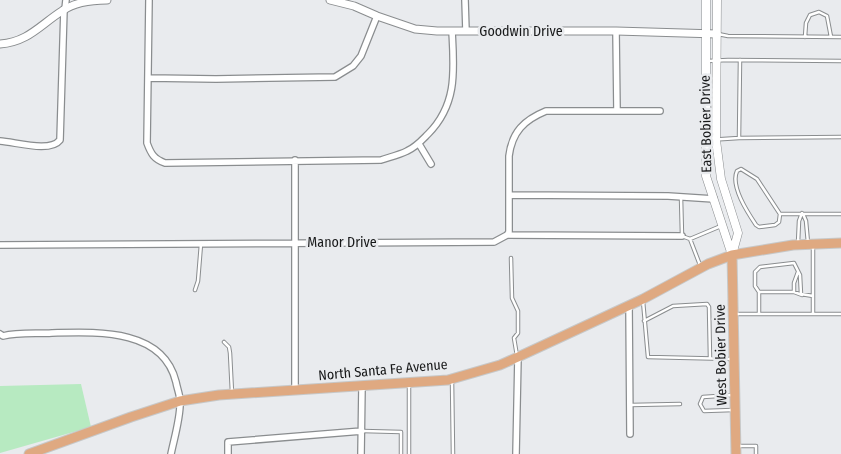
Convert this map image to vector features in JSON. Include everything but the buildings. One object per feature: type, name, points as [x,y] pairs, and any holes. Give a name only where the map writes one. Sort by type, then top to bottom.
[{"type":"main road","name":"East Bobier Drive","points":[[706,0],[706,176],[732,255]]},
{"type":"main road","name":"East Bobier Drive","points":[[717,0],[716,140],[721,180],[738,233],[732,255]]},
{"type":"main road","name":"North Santa Fe Avenue","points":[[29,454],[180,400],[232,394],[452,378],[518,358],[643,299],[700,267],[732,255],[798,244],[841,243]]},
{"type":"main road","name":"West Bobier Drive","points":[[732,255],[736,450]]},
{"type":"street","points":[[0,141],[48,147],[58,143],[62,134],[66,0]]},
{"type":"street","points":[[0,44],[14,41],[36,31],[65,9],[93,0],[107,0]]},
{"type":"street","points":[[149,0],[147,143],[150,153],[156,160],[165,163],[381,160],[408,151],[435,127],[447,108],[452,87],[452,31]]},
{"type":"street","name":"Goodwin Drive","points":[[330,0],[354,6],[414,29],[717,34]]},
{"type":"street","points":[[465,0],[466,31]]},
{"type":"street","points":[[148,78],[335,77],[353,66],[361,56],[377,16]]},
{"type":"street","points":[[616,31],[617,111]]},
{"type":"street","points":[[507,235],[509,232],[510,146],[521,126],[533,116],[546,111],[660,111]]},
{"type":"street","points":[[418,144],[431,164]]},
{"type":"street","points":[[294,160],[294,390]]},
{"type":"street","points":[[509,196],[682,197],[714,199]]},
{"type":"street","name":"Manor Drive","points":[[0,245],[119,245],[201,242],[494,242],[507,235],[682,236]]},
{"type":"street","points":[[629,305],[630,434]]},
{"type":"street","points":[[0,334],[2,336],[92,332],[113,334],[145,343],[159,352],[169,364],[175,378],[180,400],[172,454]]},
{"type":"street","points":[[516,454],[518,358]]},
{"type":"street","points":[[361,454],[362,386]]},
{"type":"street","points":[[228,454],[228,442],[362,431]]},
{"type":"lane","points":[[805,37],[806,23],[810,15],[819,12],[826,16],[831,37]]},
{"type":"lane","points":[[717,34],[728,36],[841,38]]},
{"type":"lane","points":[[739,138],[740,60]]},
{"type":"lane","points":[[705,61],[841,61]]},
{"type":"lane","points":[[705,140],[841,138]]},
{"type":"lane","points":[[741,168],[757,179],[780,214],[779,222],[775,225],[759,227],[756,225],[742,204],[735,180],[737,172],[741,168]]},
{"type":"lane","points":[[682,197],[682,236],[690,239],[722,226]]},
{"type":"lane","points":[[802,213],[806,221],[811,244],[813,314]]},
{"type":"lane","points":[[798,244],[798,221],[802,213]]},
{"type":"lane","points":[[780,214],[841,214]]},
{"type":"lane","points":[[690,239],[700,267]]},
{"type":"lane","points":[[196,290],[201,242]]},
{"type":"lane","points":[[511,258],[512,298],[518,311],[518,333],[514,338],[518,358]]},
{"type":"lane","points":[[759,314],[759,292],[755,286],[754,275],[760,267],[794,263],[798,272],[802,295]]},
{"type":"lane","points":[[794,292],[794,283],[798,272]]},
{"type":"lane","points":[[759,292],[794,292],[813,296]]},
{"type":"lane","points":[[643,299],[648,358],[734,358]]},
{"type":"lane","points":[[644,321],[673,306],[707,304],[709,307],[710,358]]},
{"type":"lane","points":[[734,314],[841,314]]},
{"type":"lane","points":[[224,342],[229,347],[230,353],[232,394]]},
{"type":"lane","points":[[452,378],[453,454]]},
{"type":"lane","points":[[409,382],[409,454]]},
{"type":"lane","points":[[735,395],[703,397],[700,404],[704,411],[735,410]]},
{"type":"lane","points":[[630,405],[680,404]]},
{"type":"lane","points":[[362,431],[401,432],[401,454]]},
{"type":"lane","points":[[736,450],[756,446],[756,454]]},
{"type":"green space","points":[[81,384],[91,427],[0,453],[0,386]]}]
